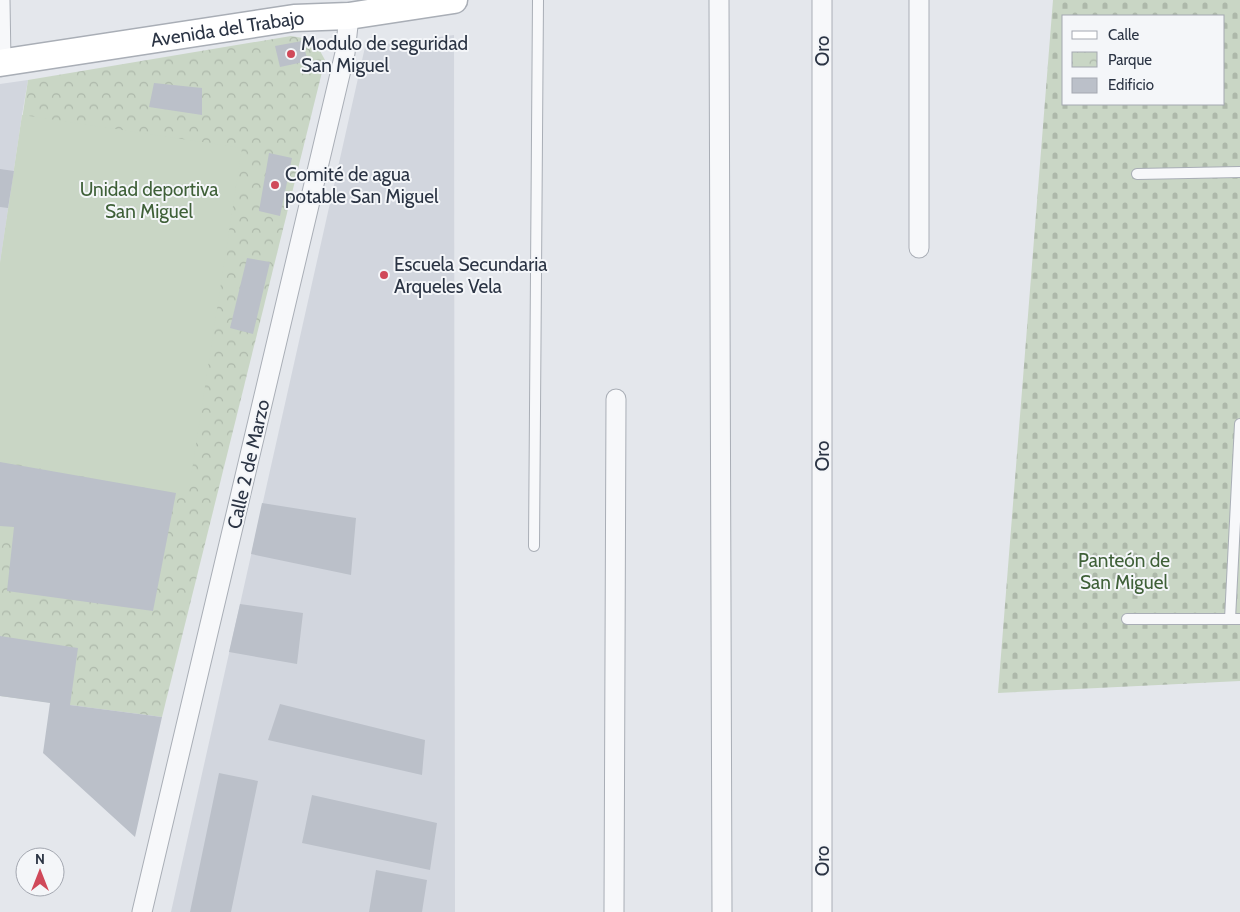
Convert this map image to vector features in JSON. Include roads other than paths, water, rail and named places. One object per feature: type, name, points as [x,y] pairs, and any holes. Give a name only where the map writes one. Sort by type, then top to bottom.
[{"type":"main road","name":"Avenida del Trabajo","points":[[1,62],[295,9],[349,16],[454,0]]},
{"type":"street","points":[[0,0],[1,62]]},
{"type":"street","points":[[719,0],[722,912]]},
{"type":"street","name":"Oro","points":[[822,0],[822,912]]},
{"type":"street","points":[[919,0],[919,248]]},
{"type":"street","name":"Calle 2 de Marzo","points":[[142,912],[345,53],[349,16]]},
{"type":"street","points":[[614,912],[616,399]]},
{"type":"lane","points":[[534,546],[538,0]]},
{"type":"lane","points":[[1137,174],[1240,172]]},
{"type":"lane","points":[[1127,619],[1235,619],[1240,424]]},
{"type":"place","name":"Modulo de seguridad San Miguel","points":[[291,54]]},
{"type":"place","name":"Comité de agua potable San Miguel","points":[[275,185]]},
{"type":"place","name":"Escuela Secundaria Arqueles Vela","points":[[384,275]]},
{"type":"park label","name":"Unidad deportiva San Miguel","points":[[149,200]]},
{"type":"park label","name":"Panteón de San Miguel","points":[[1124,571]]}]
